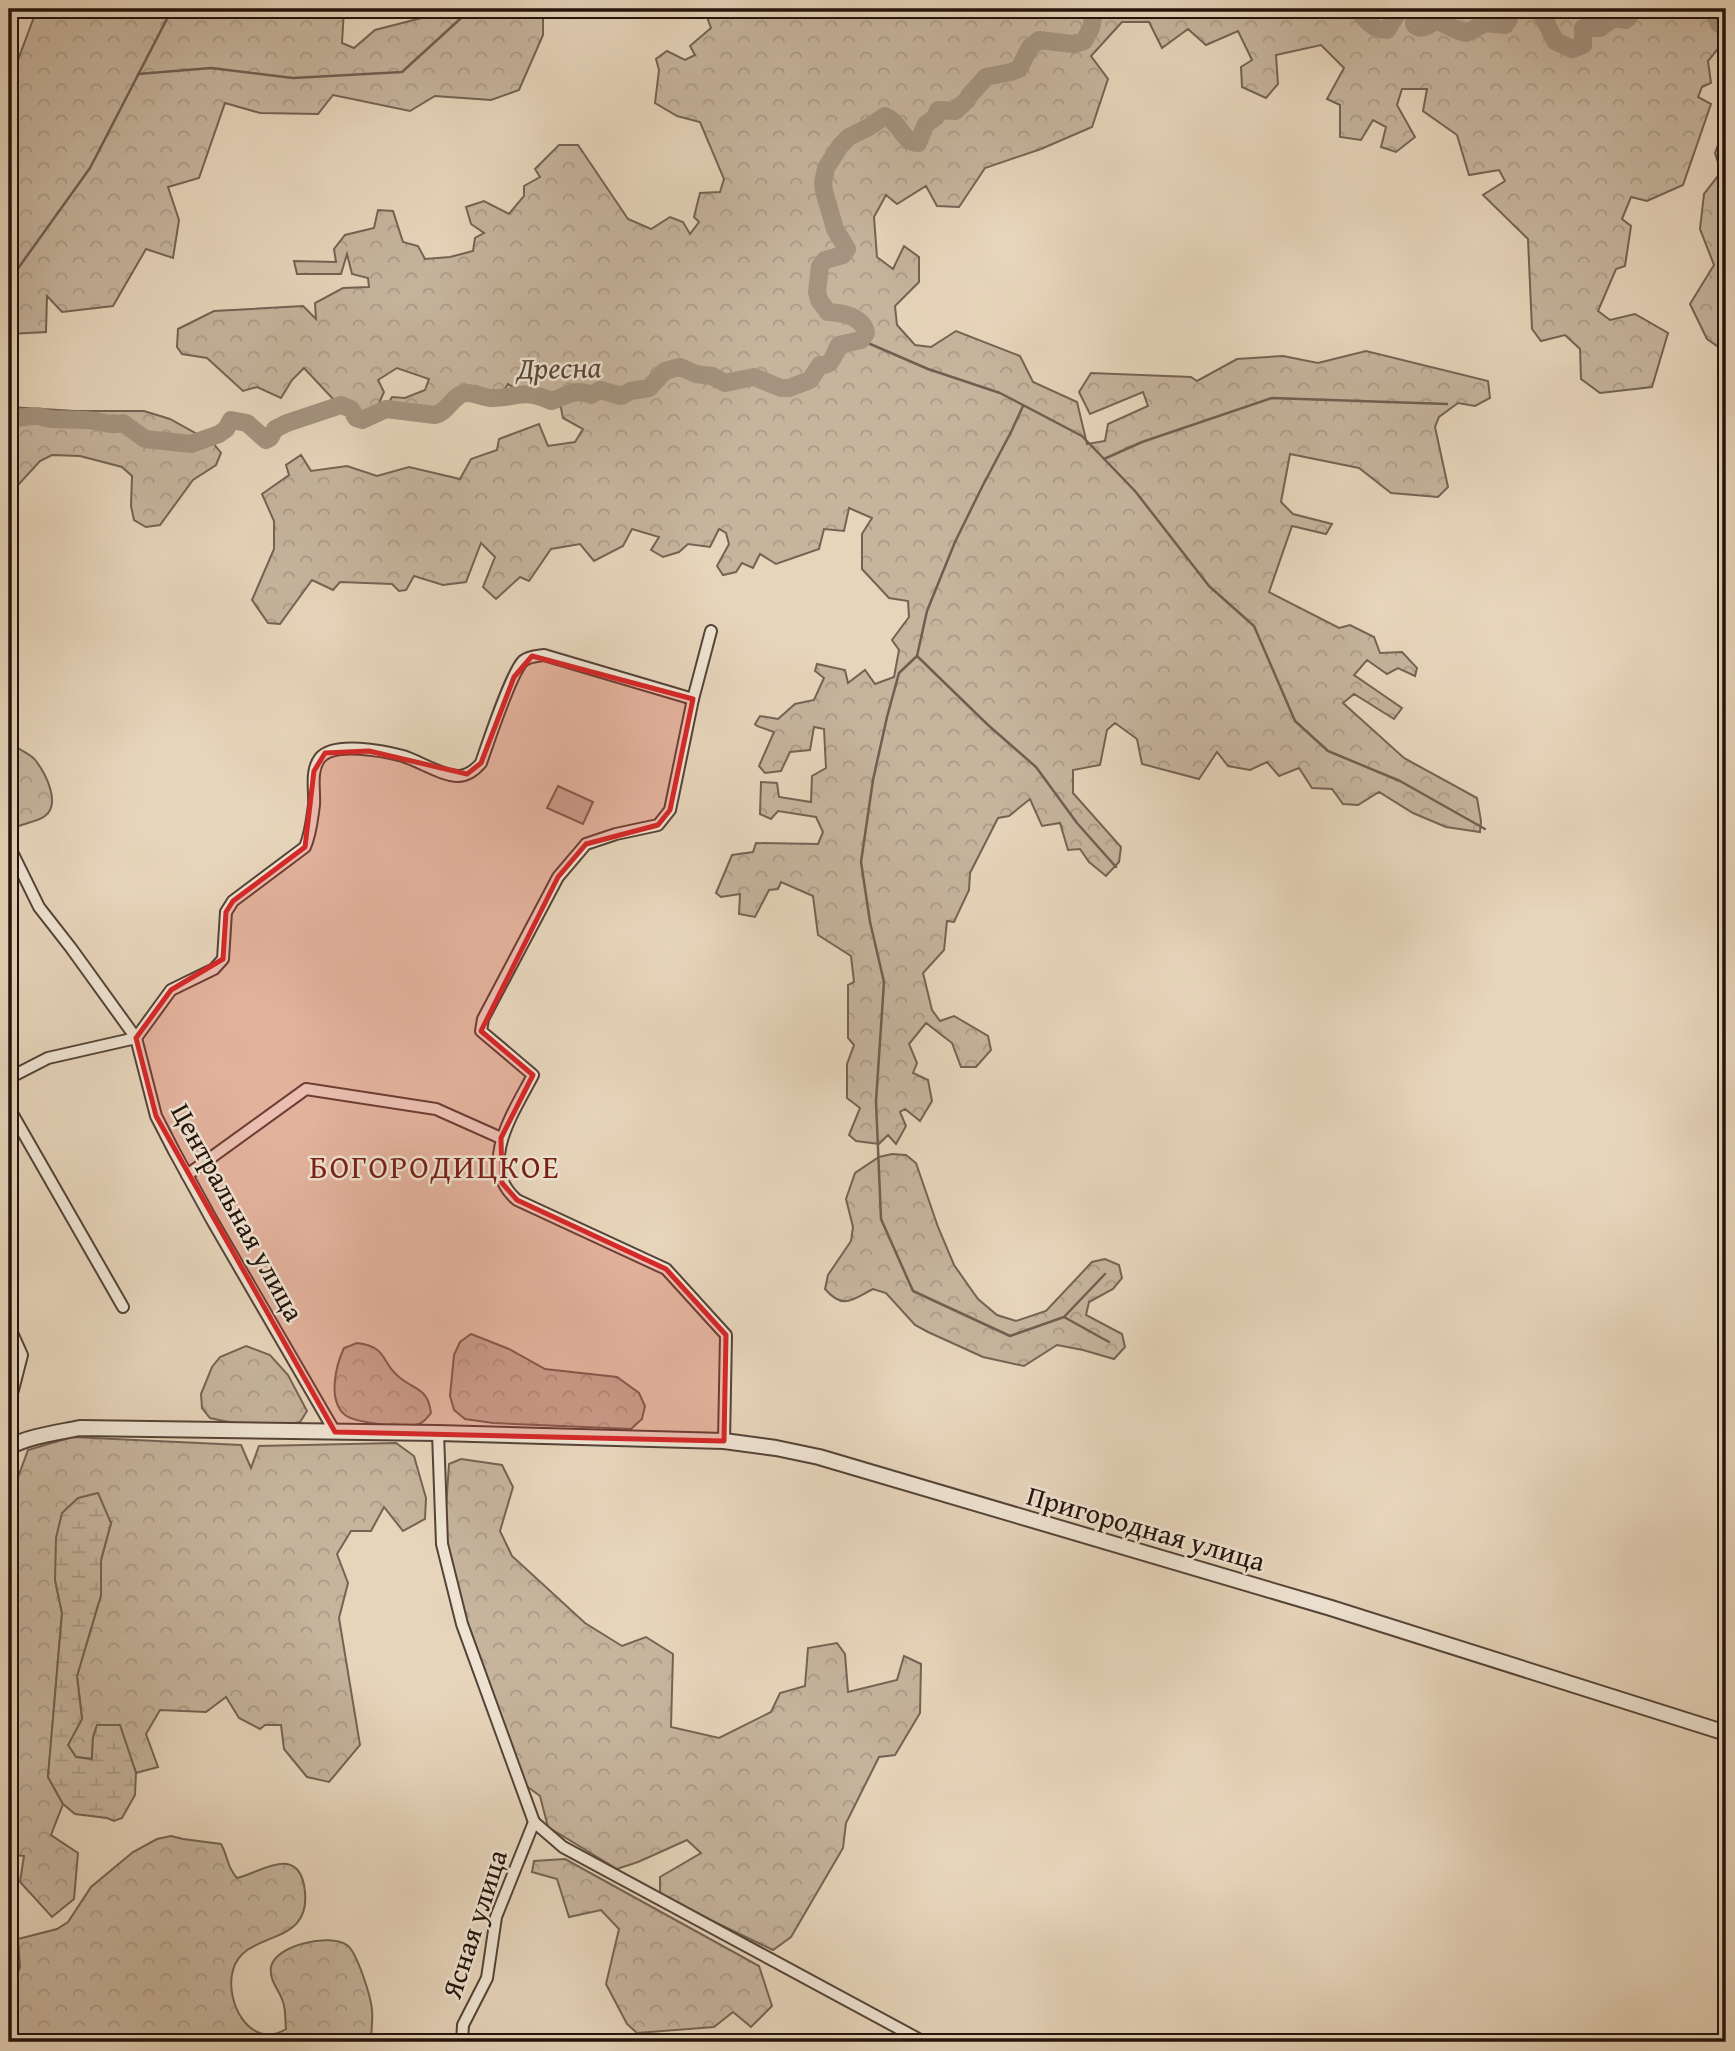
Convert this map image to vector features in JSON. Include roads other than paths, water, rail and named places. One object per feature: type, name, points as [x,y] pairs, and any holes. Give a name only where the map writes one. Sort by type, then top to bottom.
[{"type":"street","points":[[711,631],[692,699],[670,810],[658,825],[586,844],[558,877],[483,1019],[481,1031],[533,1074],[501,1138],[499,1175],[510,1194],[517,1200],[666,1269],[726,1335],[724,1441]]},
{"type":"street","points":[[9,1078],[48,1058],[136,1038],[171,990],[214,969],[223,959],[226,912],[233,901],[306,847],[313,813],[314,771],[325,753],[337,748],[403,756],[451,775],[467,775],[481,763],[514,677],[523,662],[532,656],[544,655],[692,699]]},
{"type":"street","name":"Центральная улица","points":[[9,830],[10,850],[39,908],[136,1038],[156,1116],[212,1222],[335,1432]]},
{"type":"street","points":[[187,1175],[306,1089],[436,1110],[501,1138]]},
{"type":"street","points":[[9,1108],[123,1307]]},
{"type":"street","points":[[9,1326],[22,1354],[13,1390],[9,1395]]},
{"type":"street","name":"Пригородная улица","points":[[9,1447],[47,1434],[80,1428],[438,1433],[724,1441],[776,1448],[819,1457],[1331,1608],[1726,1733]]},
{"type":"street","points":[[438,1433],[442,1544],[462,1624],[534,1822],[563,1847],[924,2042]]},
{"type":"street","name":"Ясная улица","points":[[462,2042],[463,2025],[487,1978],[496,1917],[534,1822]]},
{"type":"waterway","points":[[9,281],[90,168],[172,9]]},
{"type":"waterway","points":[[138,74],[211,68],[293,78],[402,72],[471,9]]},
{"type":"waterway","name":"Дресна","points":[[9,418],[36,416],[123,423],[145,439],[191,444],[219,434],[231,420],[247,423],[266,440],[275,429],[287,423],[341,405],[351,409],[356,418],[362,420],[386,409],[435,415],[465,393],[492,398],[527,394],[551,401],[575,392],[591,395],[600,390],[621,396],[649,388],[665,371],[680,367],[696,374],[712,376],[725,383],[754,377],[781,388],[789,388],[810,380],[820,365],[831,361],[839,345],[861,340],[866,333],[857,319],[828,312],[819,300],[817,292],[820,266],[825,260],[843,255],[847,249],[835,229],[823,183],[826,168],[840,146],[849,137],[885,116],[904,136],[918,143],[926,124],[936,117],[938,110],[955,111],[986,77],[1019,69],[1030,47],[1039,40],[1073,44],[1084,41],[1091,28],[1095,9]]},
{"type":"waterway","name":"Дресна","points":[[1357,9],[1373,26],[1382,30],[1387,30],[1400,9]]},
{"type":"waterway","name":"Дресна","points":[[1416,9],[1414,24],[1417,27],[1423,28],[1438,21],[1466,33],[1485,23],[1505,25],[1509,19],[1505,9]]},
{"type":"waterway","name":"Дресна","points":[[1536,9],[1543,16],[1555,41],[1572,49],[1583,45],[1583,28],[1600,28],[1614,18],[1626,20],[1630,9]]},
{"type":"waterway","name":"Дресна","points":[[1712,9],[1719,24],[1726,24]]},
{"type":"waterway","points":[[861,340],[928,369],[1000,393],[1082,436],[1135,491],[1209,586],[1254,626],[1295,721],[1328,751],[1400,781],[1485,829]]},
{"type":"waterway","points":[[1104,459],[1142,442],[1272,398],[1447,404]]},
{"type":"waterway","points":[[1023,406],[955,542],[927,611],[917,656],[1036,767],[1077,823],[1116,867]]},
{"type":"waterway","points":[[917,656],[899,673],[887,717],[873,780],[861,862],[870,922],[884,982],[876,1101],[881,1219],[913,1291],[1010,1336],[1064,1317],[1105,1274]]},
{"type":"waterway","points":[[1064,1317],[1109,1342]]},
{"type":"district","name":"БОГОРОДИЦКОЕ","points":[[435,1167]]}]
